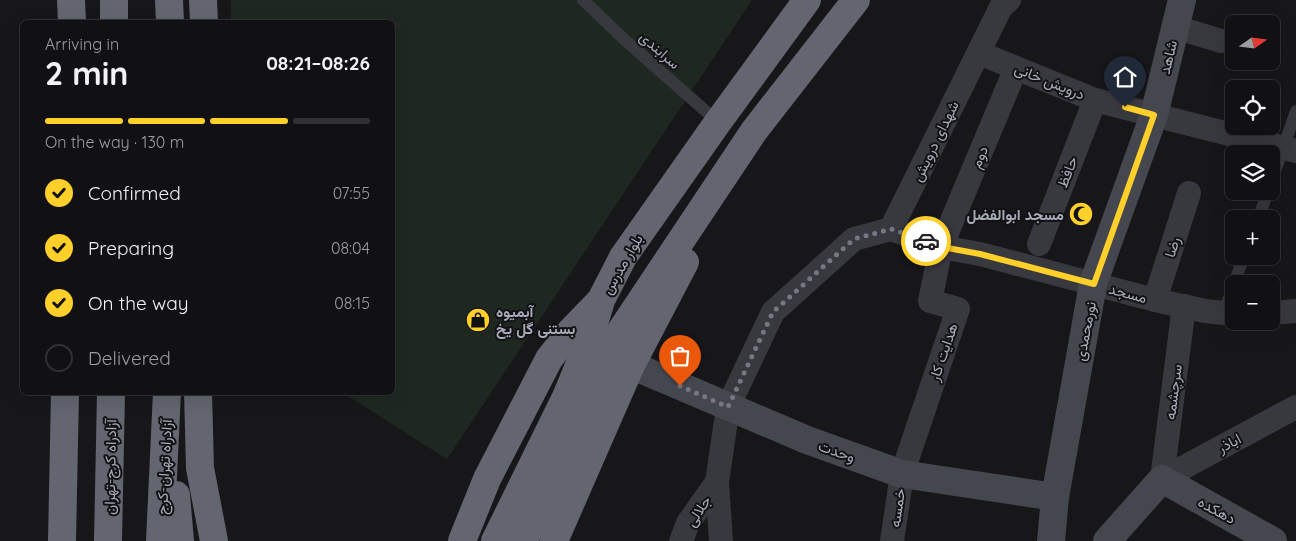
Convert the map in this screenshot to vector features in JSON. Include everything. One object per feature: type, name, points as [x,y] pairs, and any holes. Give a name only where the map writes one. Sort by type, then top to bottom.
[{"type":"highway","points":[[55,0],[55,20]]},
{"type":"highway","points":[[71,0],[72,20]]},
{"type":"highway","points":[[114,0],[114,20]]},
{"type":"highway","points":[[169,0],[170,20]]},
{"type":"highway","points":[[203,0],[204,20]]},
{"type":"highway","name":"بلوار مدرس","points":[[462,541],[487,480],[549,359],[571,331],[601,300],[622,257],[807,0]]},
{"type":"highway","points":[[524,541],[614,341],[754,131],[856,0]]},
{"type":"highway","points":[[554,541],[631,365],[754,131]]},
{"type":"highway","points":[[495,541],[566,397],[586,349],[601,300]]},
{"type":"highway","points":[[45,541],[48,395]]},
{"type":"highway","points":[[62,541],[65,395]]},
{"type":"highway","name":"آزادراه کرج-تهران","points":[[108,541],[111,395]]},
{"type":"highway","points":[[198,395],[200,468],[214,541]]},
{"type":"highway","points":[[167,396],[180,541]]},
{"type":"highway","name":"آزادراه تهران-کرج","points":[[160,541],[167,396]]},
{"type":"highway","points":[[442,541],[487,480]]},
{"type":"street","name":"شهدای درویش","points":[[891,229],[1001,8],[1008,0]]},
{"type":"street","name":"شاهد","points":[[1154,115],[1182,0]]},
{"type":"street","points":[[1175,27],[1221,41]]},
{"type":"street","name":"درویش خانی","points":[[979,53],[1095,100],[1290,150]]},
{"type":"street","name":"دوم","points":[[942,247],[1016,68]]},
{"type":"street","name":"حافظ","points":[[1039,244],[1095,100]]},
{"type":"street","name":"نورمحمدی","points":[[1051,541],[1055,497],[1094,284],[1154,115]]},
{"type":"street","name":"رضا","points":[[1155,300],[1188,193]]},
{"type":"street","points":[[721,541],[717,482],[728,407],[773,312],[854,239],[891,229]]},
{"type":"street","name":"مسجد","points":[[891,229],[942,247],[980,254],[1155,300],[1225,313]]},
{"type":"street","name":"هدایت کار","points":[[902,474],[958,309],[930,300],[942,247]]},
{"type":"street","name":"سرچشمه","points":[[1162,479],[1184,306]]},
{"type":"street","points":[[1280,312],[1296,311]]},
{"type":"street","name":"وحدت","points":[[631,365],[807,440],[902,474],[1055,497]]},
{"type":"street","name":"اباذر","points":[[1162,479],[1296,407]]},
{"type":"street","name":"خمسه","points":[[892,541],[902,474]]},
{"type":"street","points":[[1107,541],[1162,479]]},
{"type":"street","name":"دهکده","points":[[1162,479],[1272,541]]},
{"type":"street","name":"جلالی","points":[[681,541],[688,523],[717,482]]},
{"type":"lane","name":"سرابندی","points":[[583,0],[626,41],[718,122]]},
{"type":"lane","points":[[1280,167],[1290,150],[1296,111]]},
{"type":"shaded area","points":[[231,0],[752,0],[447,459],[346,395],[395,395],[395,20],[231,20]]},
{"type":"way so far","points":[[680,386],[728,407],[773,312],[854,239],[891,229],[926,241]]},
{"type":"place","name":"مسجد ابوالفضل","points":[[1081,214]]},
{"type":"place","name":"آبمیوه بستنی گل یخ","points":[[478,320]]},
{"type":"route","points":[[926,241],[942,247],[980,254],[1094,284],[1154,115],[1125,107]]}]
